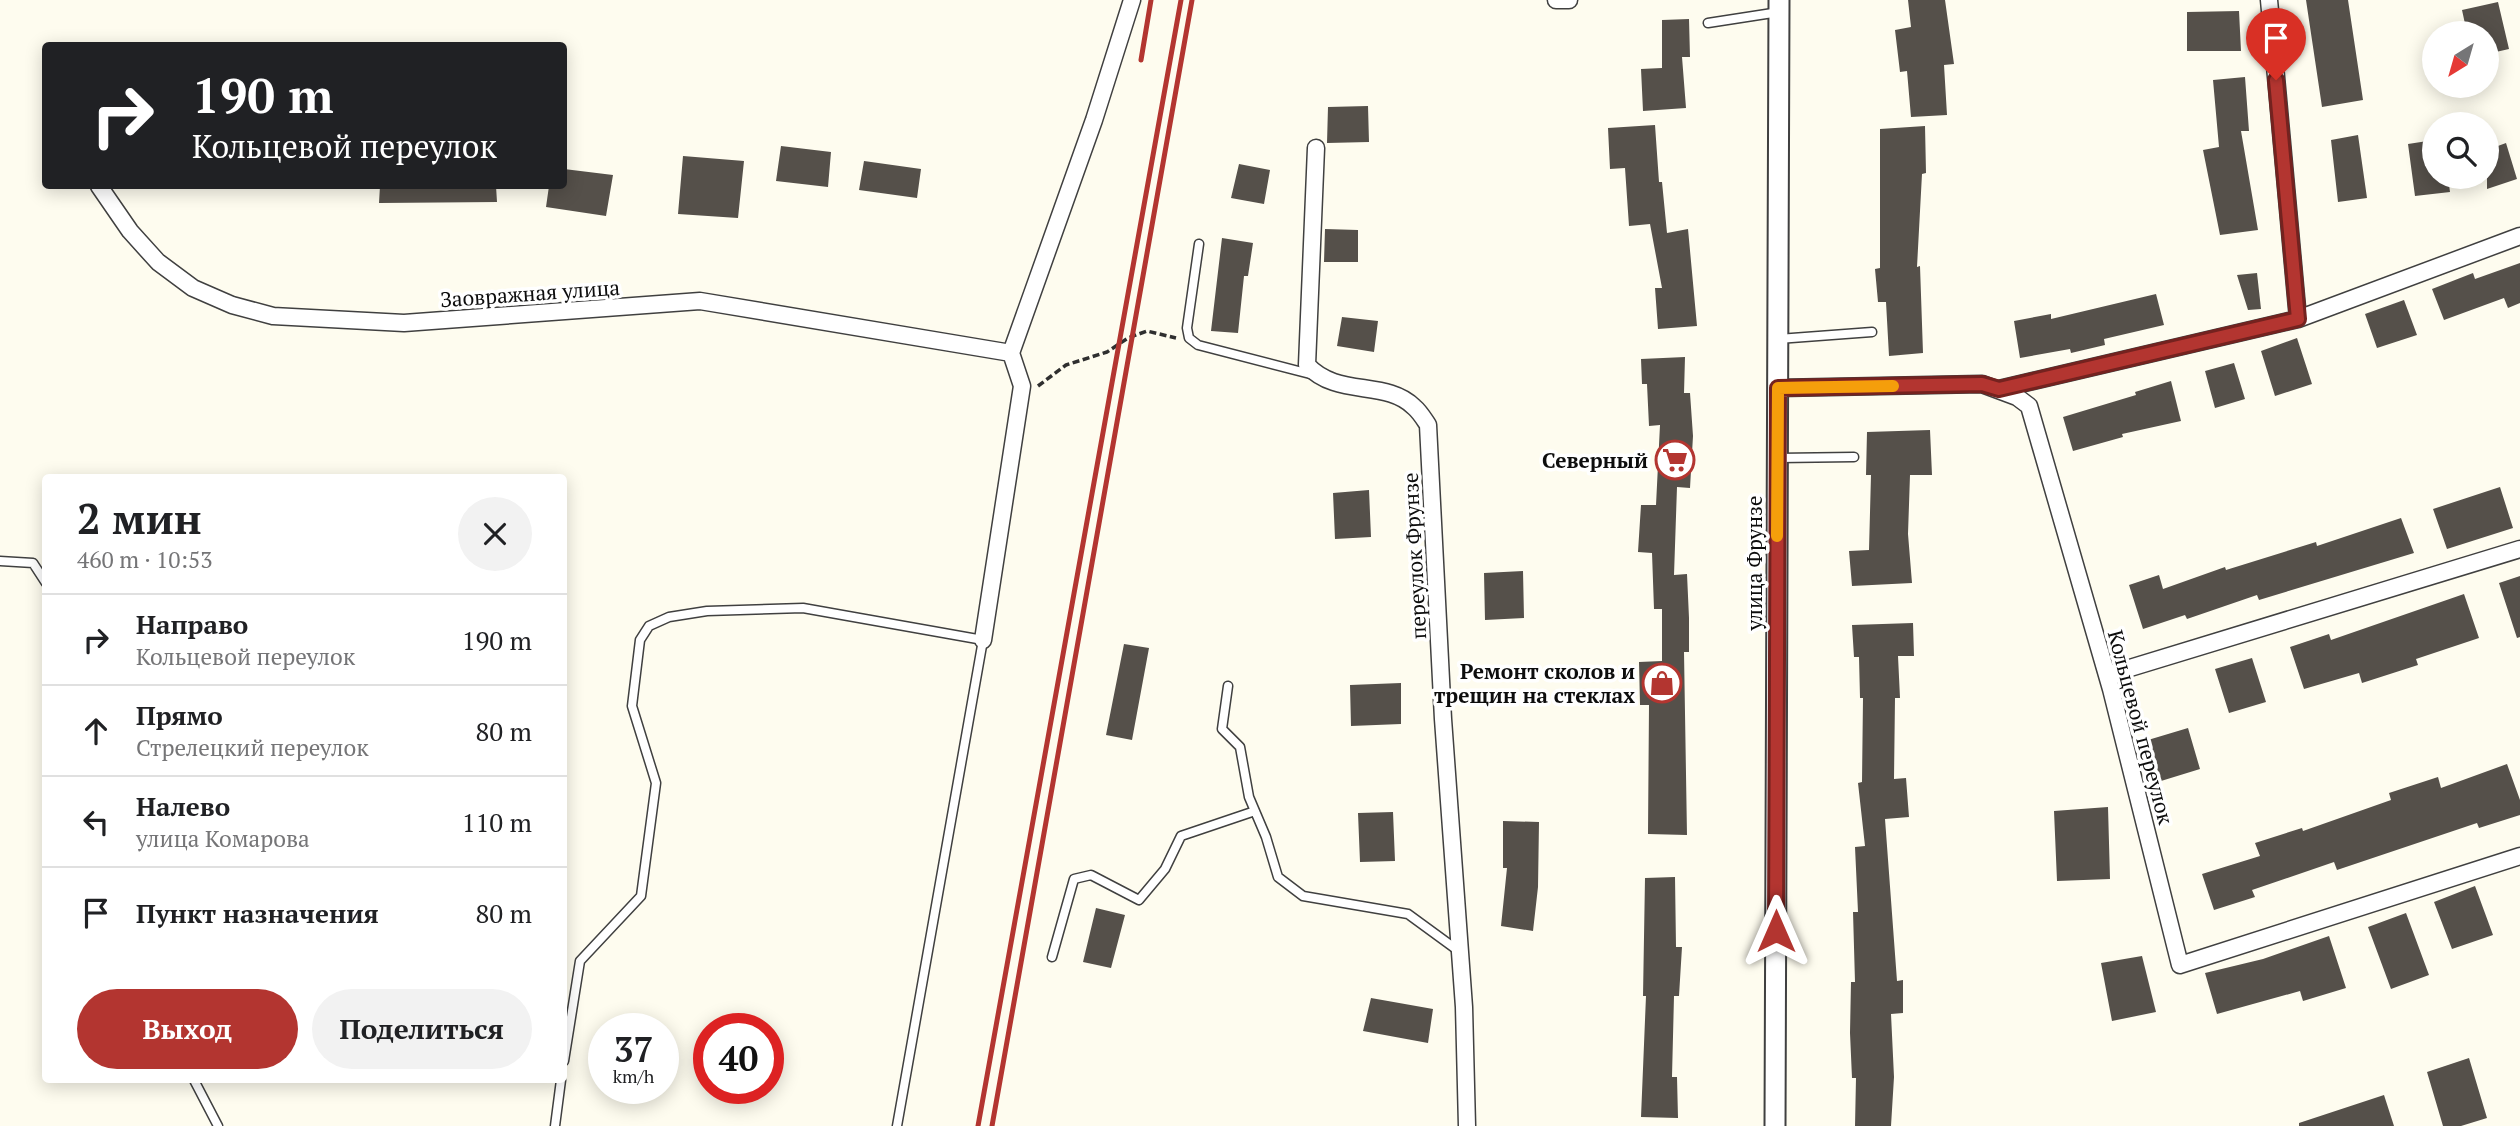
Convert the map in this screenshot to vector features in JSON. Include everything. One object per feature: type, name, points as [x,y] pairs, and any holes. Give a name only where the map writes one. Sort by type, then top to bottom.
[{"type":"street","points":[[983,640],[1022,386],[1011,353],[1094,120],[1132,0]]},
{"type":"street","points":[[1556,0],[1569,0]]},
{"type":"street","points":[[2269,0],[2298,319]]},
{"type":"street","name":"улица Фрунзе","points":[[1775,1126],[1779,6]]},
{"type":"street","points":[[1316,148],[1307,365],[1317,376]]},
{"type":"street","name":"Заовражная улица","points":[[101,189],[130,231],[158,262],[193,288],[232,305],[273,316],[404,323],[700,301],[1011,353]]},
{"type":"street","points":[[1999,389],[2298,319],[2520,236]]},
{"type":"street","name":"переулок Фрунзе","points":[[1317,376],[1330,383],[1389,394],[1413,405],[1428,425],[1443,719],[1460,952],[1467,1126]]},
{"type":"street","name":"Кольцевой переулок","points":[[1778,388],[1982,384],[2024,401],[2034,419],[2107,675],[2180,965],[2520,856]]},
{"type":"street","points":[[2107,675],[2520,549]]},
{"type":"lane","points":[[1708,23],[1779,6]]},
{"type":"lane","points":[[1199,244],[1187,328],[1189,338],[1198,345],[1317,376]]},
{"type":"lane","points":[[1778,339],[1872,332]]},
{"type":"lane","points":[[1777,458],[1854,457]]},
{"type":"lane","points":[[0,561],[33,563],[42,577]]},
{"type":"lane","points":[[567,1042],[580,961],[641,896],[656,783],[632,706],[640,640],[649,626],[669,617],[707,611],[803,608],[983,640],[897,1126]]},
{"type":"lane","points":[[1228,686],[1222,729],[1240,747],[1255,811],[1278,877],[1303,896],[1408,914],[1460,952]]},
{"type":"lane","points":[[1052,957],[1074,879],[1091,874],[1139,900],[1165,869],[1181,836],[1255,811]]},
{"type":"lane","points":[[196,1083],[218,1126]]},
{"type":"lane","points":[[555,1126],[561,1083]]},
{"type":"path","points":[[1022,386],[1037,387],[1066,365],[1107,352],[1128,338],[1147,331],[1198,345]]},
{"type":"building","points":[[1908,0],[1945,0],[1954,64],[1944,65],[1947,115],[1911,117],[1907,71],[1900,72],[1895,30],[1911,27]]},
{"type":"building","points":[[2306,0],[2348,0],[2363,100],[2322,107]]},
{"type":"building","points":[[2498,2],[2509,49],[2499,51],[2499,21],[2464,21],[2462,10]]},
{"type":"building","points":[[2239,11],[2241,51],[2187,51],[2187,12]]},
{"type":"building","points":[[1689,19],[1690,57],[1682,57],[1686,108],[1643,111],[1641,69],[1662,68],[1662,20]]},
{"type":"building","points":[[2245,77],[2249,131],[2241,131],[2258,230],[2220,235],[2203,150],[2219,147],[2213,80]]},
{"type":"building","points":[[1368,106],[1369,142],[1327,143],[1328,107]]},
{"type":"building","points":[[1655,125],[1659,182],[1662,182],[1667,233],[1688,229],[1697,326],[1658,329],[1655,288],[1662,288],[1650,224],[1629,226],[1625,168],[1610,169],[1608,128]]},
{"type":"building","points":[[1925,126],[1926,173],[1922,174],[1917,267],[1920,266],[1923,353],[1889,356],[1886,302],[1878,302],[1875,269],[1880,268],[1880,129]]},
{"type":"building","points":[[2358,135],[2367,198],[2338,202],[2331,140]]},
{"type":"building","points":[[2422,142],[2422,189],[2450,189],[2450,192],[2415,196],[2408,144]]},
{"type":"building","points":[[2506,143],[2517,179],[2499,185],[2499,146]]},
{"type":"building","points":[[781,146],[831,152],[828,187],[776,181]]},
{"type":"building","points":[[683,156],[744,161],[738,218],[678,214]]},
{"type":"building","points":[[864,161],[921,169],[917,198],[859,190]]},
{"type":"building","points":[[1239,164],[1270,170],[1264,204],[1231,198]]},
{"type":"building","points":[[567,169],[613,175],[606,216],[546,207],[549,189],[567,189]]},
{"type":"building","points":[[380,189],[496,189],[497,202],[379,203]]},
{"type":"building","points":[[1325,229],[1358,230],[1358,262],[1324,262]]},
{"type":"building","points":[[1222,238],[1253,243],[1248,276],[1244,276],[1238,333],[1211,331]]},
{"type":"building","points":[[2520,263],[2520,303],[2508,308],[2504,298],[2444,320],[2432,289],[2473,273],[2475,279]]},
{"type":"building","points":[[2257,273],[2261,309],[2248,310],[2237,275]]},
{"type":"building","points":[[2156,294],[2164,325],[2104,339],[2105,345],[2071,353],[2070,349],[2020,358],[2014,321],[2051,314],[2051,319]]},
{"type":"building","points":[[2404,300],[2417,335],[2377,348],[2365,314]]},
{"type":"building","points":[[1342,317],[1378,321],[1374,352],[1337,346]]},
{"type":"building","points":[[2297,338],[2312,384],[2275,396],[2261,351]]},
{"type":"building","points":[[1685,357],[1684,393],[1690,393],[1693,436],[1690,488],[1677,487],[1674,575],[1687,574],[1689,652],[1684,652],[1687,835],[1648,834],[1649,705],[1640,705],[1639,662],[1662,661],[1662,609],[1654,609],[1652,553],[1638,552],[1641,505],[1656,505],[1660,425],[1649,426],[1647,384],[1642,384],[1641,359]]},
{"type":"building","points":[[2234,363],[2245,399],[2215,408],[2205,371]]},
{"type":"building","points":[[2171,381],[2181,421],[2122,434],[2123,437],[2073,451],[2063,417],[2136,395],[2135,392]]},
{"type":"building","points":[[1930,430],[1932,475],[1910,475],[1908,534],[1912,583],[1852,586],[1849,551],[1869,550],[1871,475],[1866,475],[1867,432]]},
{"type":"building","points":[[2500,487],[2513,528],[2447,549],[2433,509]]},
{"type":"building","points":[[1369,490],[1371,537],[1335,539],[1333,493]]},
{"type":"building","points":[[2401,518],[2414,553],[2259,600],[2257,595],[2187,619],[2185,615],[2143,629],[2129,585],[2159,575],[2163,589],[2225,567],[2226,570],[2316,542],[2317,546]]},
{"type":"building","points":[[1523,571],[1524,618],[1485,620],[1484,573]]},
{"type":"building","points":[[2520,576],[2520,637],[2517,638],[2499,583]]},
{"type":"building","points":[[2464,594],[2479,638],[2416,659],[2418,665],[2362,683],[2359,673],[2304,689],[2290,647],[2329,634],[2331,640]]},
{"type":"building","points":[[1913,623],[1914,656],[1898,656],[1900,698],[1895,698],[1894,779],[1906,778],[1909,817],[1885,819],[1897,981],[1903,980],[1903,1013],[1891,1014],[1894,1077],[1891,1126],[1855,1126],[1856,1078],[1852,1078],[1850,1033],[1851,982],[1855,982],[1853,912],[1858,912],[1855,847],[1865,846],[1858,783],[1862,782],[1863,698],[1860,698],[1859,657],[1854,657],[1852,625]]},
{"type":"building","points":[[1124,644],[1149,648],[1132,740],[1106,735]]},
{"type":"building","points":[[2252,658],[2266,702],[2229,713],[2215,669]]},
{"type":"building","points":[[1401,683],[1401,724],[1351,726],[1350,685]]},
{"type":"building","points":[[2188,728],[2200,769],[2161,781],[2148,740]]},
{"type":"building","points":[[2507,764],[2520,800],[2520,815],[2479,828],[2477,823],[2337,870],[2334,862],[2252,890],[2255,897],[2214,910],[2202,874],[2260,856],[2255,843],[2302,828],[2303,831],[2391,800],[2389,793],[2438,777],[2441,788]]},
{"type":"building","points":[[2108,807],[2110,879],[2057,881],[2054,811]]},
{"type":"building","points":[[1393,812],[1395,861],[1360,862],[1358,813]]},
{"type":"building","points":[[1503,821],[1539,822],[1538,887],[1533,931],[1501,926],[1507,868],[1503,868]]},
{"type":"building","points":[[1675,877],[1676,947],[1682,947],[1679,996],[1674,996],[1672,1077],[1677,1077],[1678,1118],[1641,1117],[1646,996],[1643,996],[1645,878]]},
{"type":"building","points":[[2475,886],[2493,935],[2452,949],[2434,902]]},
{"type":"building","points":[[1096,908],[1125,915],[1111,968],[1083,962]]},
{"type":"building","points":[[2406,913],[2429,975],[2391,989],[2368,927]]},
{"type":"building","points":[[2329,936],[2346,988],[2303,1001],[2300,991],[2217,1014],[2205,973],[2263,959]]},
{"type":"building","points":[[2142,956],[2156,1012],[2112,1021],[2101,963]]},
{"type":"building","points":[[1371,998],[1433,1009],[1428,1043],[1363,1031]]},
{"type":"building","points":[[2469,1058],[2487,1118],[2461,1126],[2443,1126],[2427,1072]]},
{"type":"building","points":[[2384,1095],[2394,1126],[2299,1126],[2299,1123]]},
{"type":"railway","points":[[1141,60],[1151,0]]},
{"type":"railway","points":[[978,1126],[1181,0]]},
{"type":"railway","points":[[992,1126],[1192,0]]},
{"type":"slow traffic","points":[[1777,536],[1778,388],[1893,386]]},
{"type":"place","name":"Северный","points":[[1675,460]]},
{"type":"place","name":"Ремонт сколов и трещин на стеклах","points":[[1662,683]]},
{"type":"route","points":[[1776,931],[1778,388],[1982,384],[1999,389],[2298,319],[2276,80]]}]
